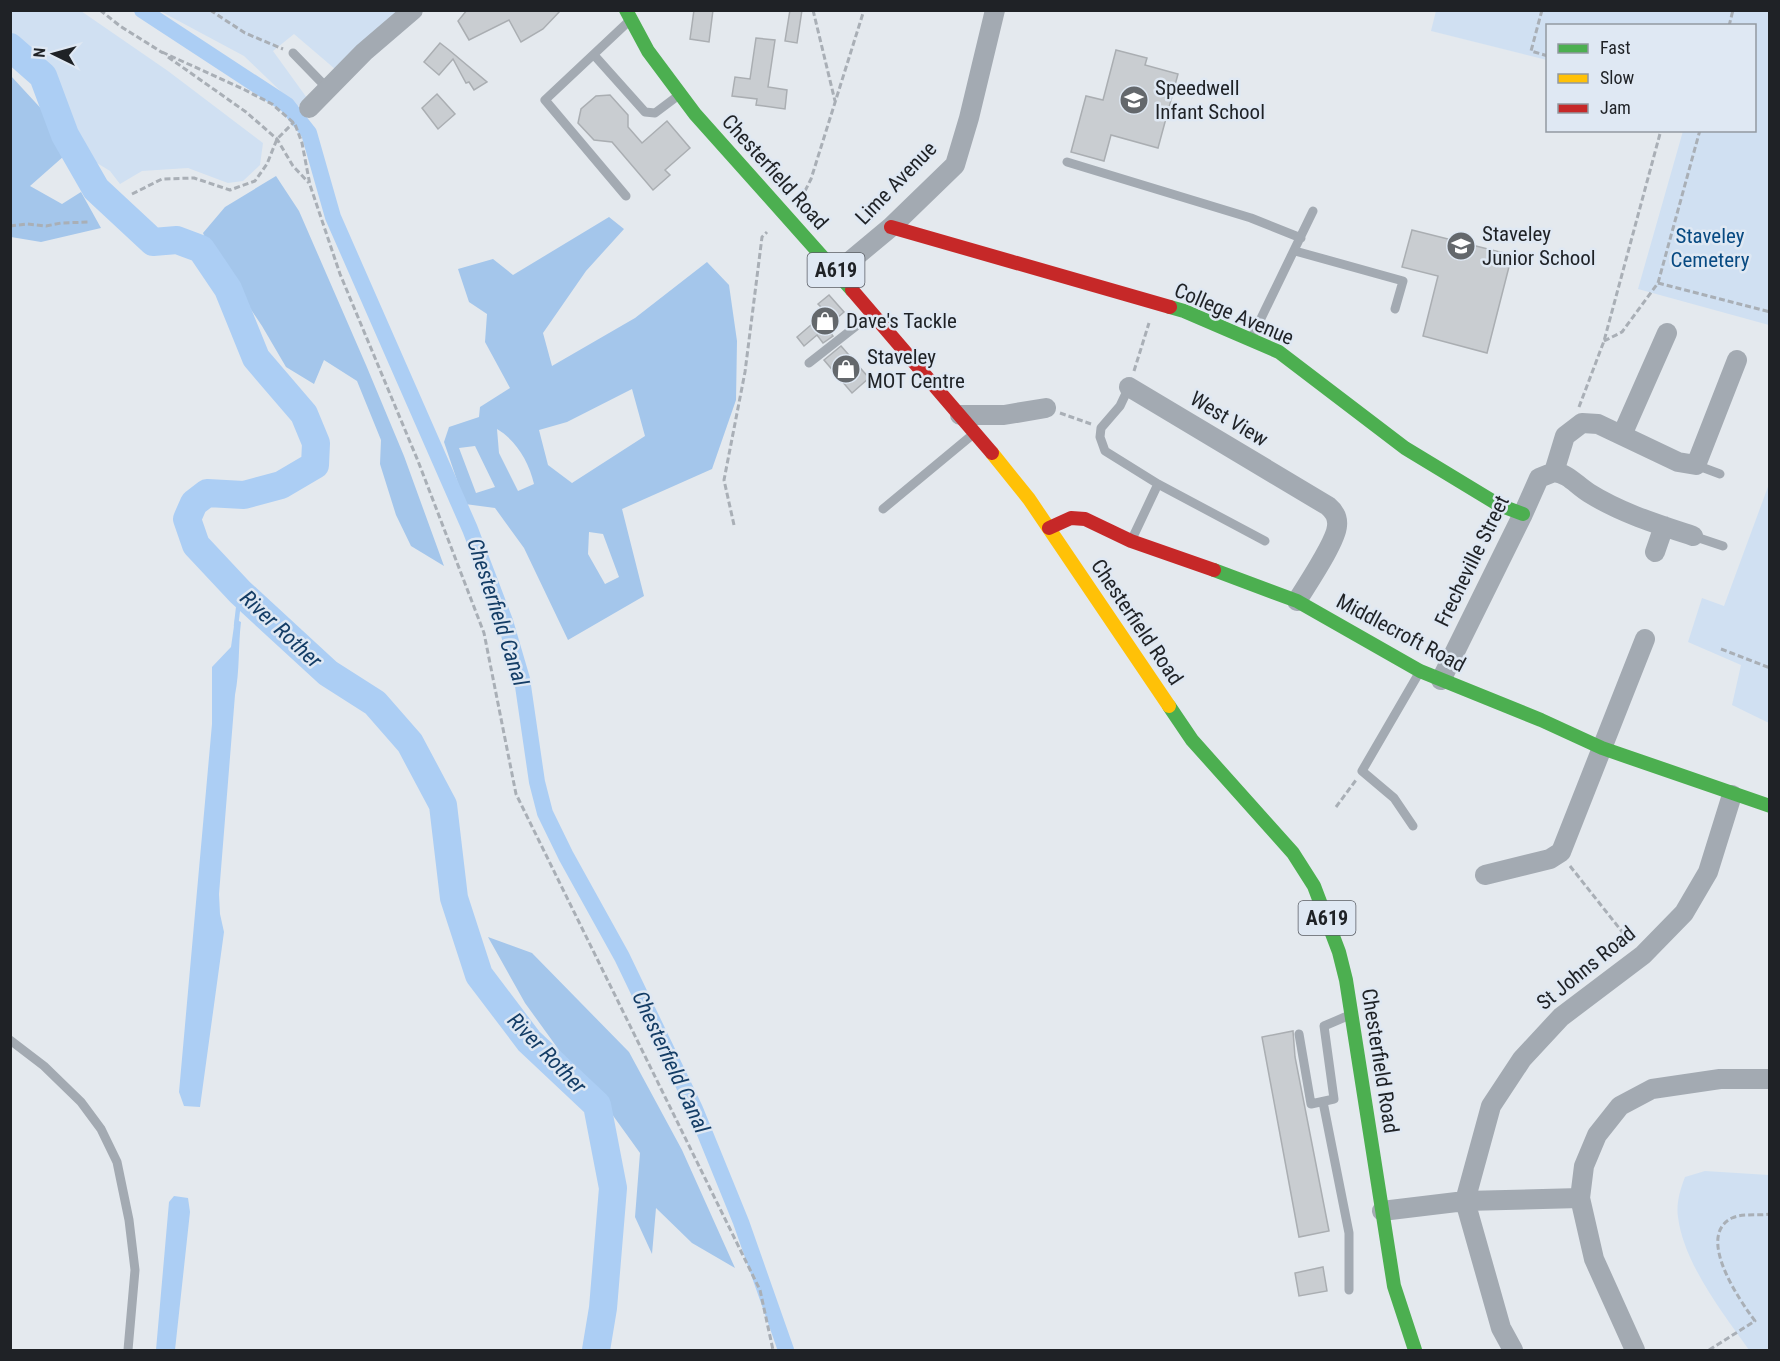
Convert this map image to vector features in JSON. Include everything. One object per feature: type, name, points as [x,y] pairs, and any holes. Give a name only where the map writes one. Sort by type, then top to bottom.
[{"type":"main road","name":"Chesterfield Road","points":[[628,15],[648,51],[694,114],[786,219],[837,272],[1029,499],[1192,740],[1304,867],[1322,903],[1339,952],[1353,1014],[1394,1286],[1415,1350]]},
{"type":"main road","name":"College Avenue","points":[[891,227],[1184,311],[1279,352],[1405,448],[1499,505],[1523,514]]},
{"type":"main road","name":"Middlecroft Road","points":[[1049,528],[1064,520],[1078,518],[1131,541],[1241,579],[1298,601],[1420,671],[1541,720],[1602,748],[1732,795],[1770,806]]},
{"type":"street","points":[[309,108],[364,52],[413,10]]},
{"type":"street","name":"Lime Avenue","points":[[837,272],[891,227],[955,165],[969,118],[995,10]]},
{"type":"street","points":[[1622,435],[1667,333]]},
{"type":"street","points":[[1693,536],[1628,513],[1588,493],[1563,473],[1554,472],[1565,435],[1582,423],[1598,424],[1678,462],[1696,465],[1737,360]]},
{"type":"street","name":"West View","points":[[1129,387],[1333,510],[1336,518],[1336,534],[1298,601]]},
{"type":"street","points":[[960,415],[1004,415],[1046,408]]},
{"type":"street","name":"Frecheville Street","points":[[1441,680],[1539,478],[1554,472]]},
{"type":"street","points":[[1655,552],[1664,526]]},
{"type":"street","points":[[1485,875],[1550,859],[1561,852],[1645,639]]},
{"type":"street","name":"St Johns Road","points":[[1465,1201],[1491,1106],[1522,1059],[1561,1017],[1643,956],[1684,913],[1708,872],[1732,795]]},
{"type":"street","points":[[1635,1350],[1594,1259],[1580,1198],[1584,1166],[1597,1135],[1620,1106],[1652,1089],[1720,1079],[1770,1079]]},
{"type":"street","points":[[1382,1211],[1465,1201],[1580,1198]]},
{"type":"street","points":[[1465,1201],[1501,1328],[1513,1350]]},
{"type":"lane","points":[[626,196],[546,100],[594,55],[628,15]]},
{"type":"lane","points":[[293,53],[328,89]]},
{"type":"lane","points":[[594,55],[645,112],[655,112],[680,94]]},
{"type":"lane","points":[[1067,162],[1251,218],[1301,238]]},
{"type":"lane","points":[[1251,340],[1313,212]]},
{"type":"lane","points":[[1295,251],[1403,281],[1395,309]]},
{"type":"lane","points":[[809,363],[871,314]]},
{"type":"lane","points":[[1129,387],[1120,406],[1101,428],[1100,437],[1105,451],[1158,484],[1265,541]]},
{"type":"lane","points":[[884,509],[975,433]]},
{"type":"lane","points":[[1696,465],[1720,474]]},
{"type":"lane","points":[[1131,541],[1158,484]]},
{"type":"lane","points":[[1693,536],[1723,546]]},
{"type":"lane","points":[[1413,826],[1394,798],[1362,771],[1420,671]]},
{"type":"lane","points":[[1299,1034],[1311,1104],[1334,1100],[1324,1026],[1353,1014]]},
{"type":"lane","points":[[10,1040],[44,1066],[81,1102],[101,1129],[117,1162],[129,1220],[135,1270],[128,1350]]},
{"type":"lane","points":[[1323,1102],[1349,1233],[1350,1290]]},
{"type":"path","points":[[100,10],[246,112],[277,139],[293,166],[310,185]]},
{"type":"path","points":[[210,10],[245,33],[293,53]]},
{"type":"path","points":[[813,10],[835,103]]},
{"type":"path","points":[[734,525],[724,480],[745,372],[762,237],[786,219],[811,179],[864,10]]},
{"type":"path","points":[[1542,10],[1530,51],[1546,55]]},
{"type":"path","points":[[162,52],[245,90],[284,113],[294,124],[302,144],[310,185],[340,274],[418,460],[484,633],[516,794],[760,1290],[773,1350]]},
{"type":"path","points":[[132,194],[162,179],[194,178],[230,190],[255,182],[267,164],[277,139],[285,130]]},
{"type":"path","points":[[1565,435],[1571,428],[1604,341],[1661,132]]},
{"type":"path","points":[[1604,341],[1622,332],[1658,283],[1699,132]]},
{"type":"path","points":[[10,226],[90,222]]},
{"type":"path","points":[[1658,283],[1770,312]]},
{"type":"path","points":[[1129,387],[1155,303]]},
{"type":"path","points":[[1046,408],[1101,428]]},
{"type":"path","points":[[1720,648],[1770,668]]},
{"type":"path","points":[[1336,807],[1362,771]]},
{"type":"path","points":[[1561,852],[1643,956]]},
{"type":"path","points":[[1709,1350],[1755,1321],[1741,1302],[1722,1265],[1718,1236],[1724,1225],[1733,1218],[1770,1214]]},
{"type":"green space","points":[[11,10],[81,11],[168,71],[263,143],[260,165],[243,181],[228,183],[188,168],[142,171],[120,184],[110,171],[84,155],[61,94],[50,76],[11,38]]},
{"type":"green space","points":[[160,11],[405,11],[335,69],[294,34],[273,51],[307,98],[297,107],[244,56]]},
{"type":"green space","name":"Staveley Cemetery","points":[[1436,11],[1769,11],[1769,325],[1638,289],[1683,132],[1756,132],[1756,24],[1546,24],[1546,60],[1431,31]]},
{"type":"green space","points":[[1769,484],[1770,723],[1732,705],[1741,665],[1688,642],[1702,598],[1724,606]]},
{"type":"green space","points":[[1705,1171],[1769,1175],[1769,1350],[1749,1350],[1706,1287],[1688,1252],[1678,1217],[1679,1197],[1685,1177]]},
{"type":"shaded area","points":[[11,76],[47,115],[64,156],[30,186],[62,204],[81,192],[101,228],[41,242],[11,237]]},
{"type":"shaded area","points":[[276,176],[299,211],[366,365],[404,456],[444,566],[411,546],[396,515],[380,464],[381,440],[357,381],[324,360],[314,384],[286,367],[262,326],[209,247],[203,233],[225,207]]},
{"type":"shaded area","points":[[609,217],[624,229],[586,271],[543,333],[552,366],[635,318],[707,262],[729,285],[737,341],[736,400],[712,469],[622,509],[644,596],[568,640],[524,548],[495,508],[465,504],[444,442],[449,427],[479,417],[480,407],[510,388],[485,342],[487,314],[469,302],[458,269],[493,259],[513,275]],"holes":[[[632,389],[645,436],[572,483],[548,465],[539,430],[567,422]],[[497,429],[521,452],[534,484],[518,491],[499,453]],[[475,446],[495,487],[476,493],[459,448]],[[589,532],[603,534],[619,577],[605,584],[588,554]]]},
{"type":"shaded area","points":[[235,619],[241,622],[238,677],[219,894],[224,932],[200,1107],[184,1106],[179,1092],[212,724],[212,667],[231,647]]},
{"type":"shaded area","points":[[488,937],[532,953],[629,1052],[682,1150],[735,1268],[692,1243],[656,1208],[652,1254],[635,1217],[640,1153],[609,1110],[572,1068],[525,1003]]},
{"type":"shaded area","points":[[174,1196],[188,1198],[190,1212],[175,1350],[156,1350],[169,1202]]},
{"type":"building","points":[[467,10],[561,10],[543,29],[521,42],[509,20],[469,40],[458,21]]},
{"type":"building","points":[[694,10],[713,10],[709,42],[690,39]]},
{"type":"building","points":[[790,10],[802,10],[797,43],[785,41]]},
{"type":"building","points":[[756,38],[775,40],[768,87],[787,90],[785,109],[756,105],[757,99],[732,96],[735,77],[750,79]]},
{"type":"building","points":[[440,43],[487,82],[474,90],[469,82],[466,83],[453,59],[439,75],[424,62]]},
{"type":"building","points":[[1116,50],[1147,58],[1145,65],[1178,74],[1158,148],[1111,135],[1104,161],[1071,152],[1086,96],[1103,100]]},
{"type":"building","points":[[437,94],[455,114],[438,129],[422,108]]},
{"type":"building","points":[[610,95],[628,115],[628,127],[642,143],[667,121],[690,148],[665,170],[670,175],[653,190],[612,142],[594,140],[578,123],[581,109],[596,96]]},
{"type":"building","points":[[1412,230],[1512,255],[1487,353],[1423,336],[1438,276],[1402,267]]},
{"type":"building","points":[[829,295],[844,312],[829,325],[831,329],[829,331],[833,336],[823,343],[817,335],[804,346],[797,337],[826,312],[818,304]]},
{"type":"building","name":"Staveley MOT Centre","points":[[841,346],[869,378],[852,393],[824,360]]},
{"type":"building","points":[[1293,1031],[1295,1057],[1329,1231],[1299,1237],[1262,1037]]},
{"type":"building","points":[[1323,1267],[1327,1291],[1299,1296],[1295,1273]]},
{"type":"waterway","name":"Chesterfield Canal","points":[[142,10],[287,105],[309,133],[333,217],[470,529],[505,621],[522,679],[537,782],[545,813],[622,957],[695,1109],[741,1222],[786,1350]]},
{"type":"waterway","name":"River Rother","points":[[10,47],[43,76],[65,135],[96,189],[153,242],[177,240],[201,249],[228,289],[256,358],[304,414],[316,443],[315,465],[281,485],[244,495],[207,493],[194,503],[187,519],[196,545],[240,592],[328,673],[375,703],[410,743],[443,805],[454,898],[479,975],[529,1041],[597,1105],[613,1188],[603,1308],[596,1350]]},
{"type":"waterway","points":[[236,626],[240,592]]},
{"type":"traffic: fast","points":[[626,10],[648,51],[695,114],[852,290]]},
{"type":"traffic: fast","points":[[1170,307],[1279,352],[1405,448],[1499,505],[1523,514]]},
{"type":"traffic: fast","points":[[1214,570],[1297,601],[1420,671],[1541,720],[1602,748],[1770,806]]},
{"type":"traffic: fast","points":[[1169,706],[1192,740],[1293,853],[1314,886],[1339,952],[1346,980],[1394,1286],[1415,1350]]},
{"type":"traffic: slow","points":[[992,453],[1029,499],[1169,706]]},
{"type":"traffic: jam","points":[[891,227],[1170,307]]},
{"type":"traffic: jam","points":[[852,290],[992,453]]},
{"type":"traffic: jam","points":[[1049,528],[1071,518],[1085,519],[1131,541],[1214,570]]},
{"type":"place","name":"Speedwell Infant School","points":[[1134,100]]},
{"type":"place","name":"Staveley Junior School","points":[[1461,246]]},
{"type":"place","name":"Dave's Tackle","points":[[825,321]]},
{"type":"place","name":"Staveley MOT Centre","points":[[846,369]]}]
